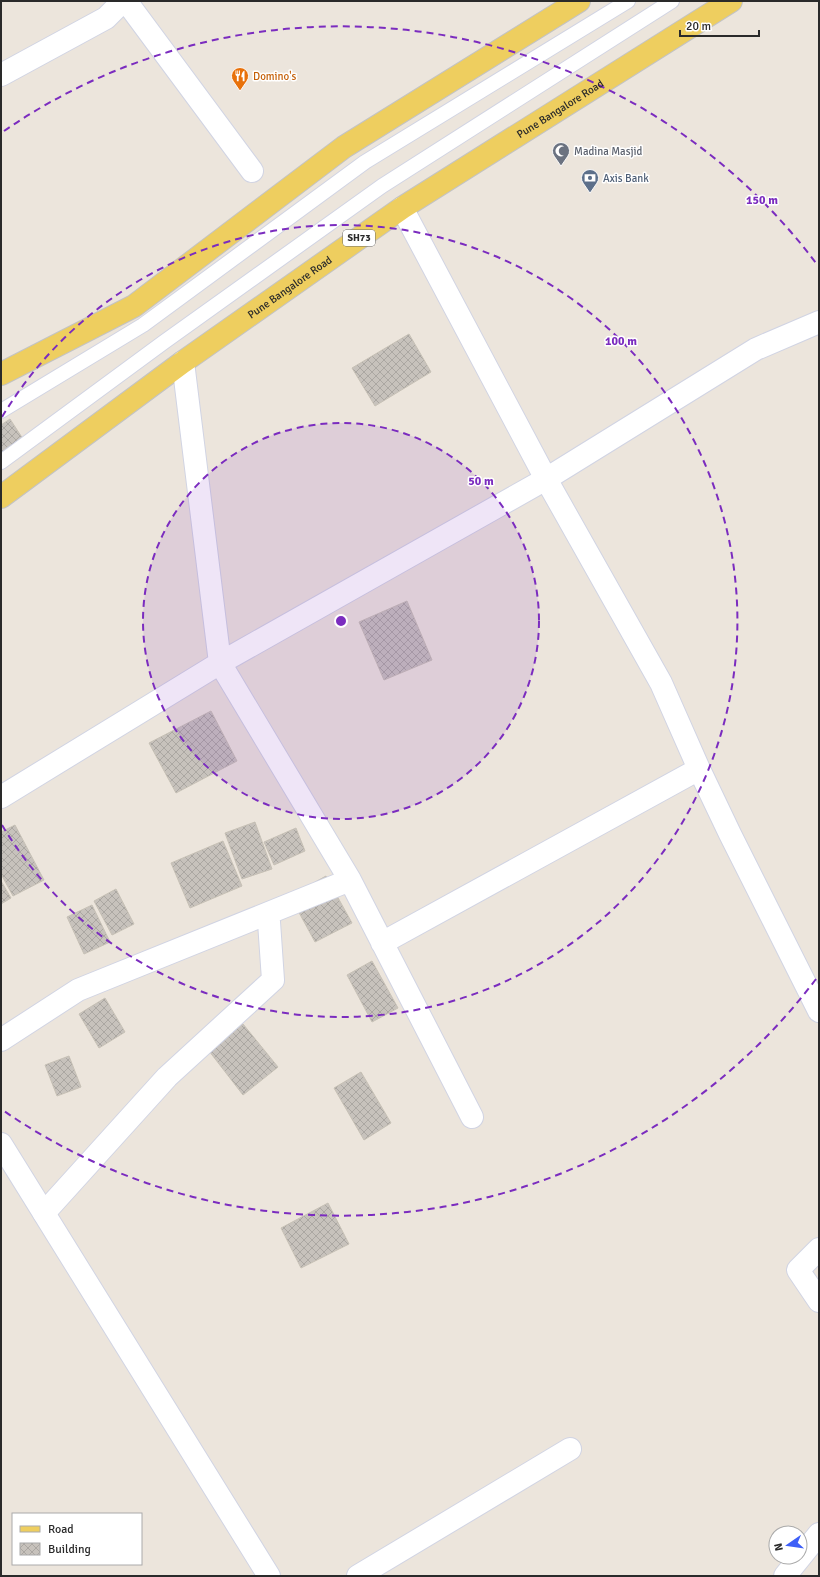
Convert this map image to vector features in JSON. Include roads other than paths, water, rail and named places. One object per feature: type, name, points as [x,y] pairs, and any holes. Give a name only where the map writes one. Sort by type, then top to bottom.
[{"type":"main road","points":[[1,374],[134,306],[344,147],[579,1]]},
{"type":"main road","name":"Pune Bangalore Road","points":[[1,497],[183,362],[402,208],[730,1]]},
{"type":"street","points":[[1,75],[104,9],[123,1]]},
{"type":"street","points":[[126,1],[252,171]]},
{"type":"street","points":[[402,208],[546,479],[661,683],[699,769],[819,1011]]},
{"type":"street","points":[[1,797],[220,664],[546,479],[756,349],[819,322]]},
{"type":"street","points":[[183,362],[220,664],[350,880],[472,1117]]},
{"type":"street","points":[[382,943],[699,769]]},
{"type":"street","points":[[1,1040],[78,990],[350,880]]},
{"type":"street","points":[[44,1213],[168,1077],[273,980],[269,922]]},
{"type":"street","points":[[1,1144],[269,1576]]},
{"type":"street","points":[[819,1249],[798,1270],[819,1301]]},
{"type":"street","points":[[358,1576],[570,1449]]},
{"type":"street","points":[[785,1576],[819,1534]]},
{"type":"lane","points":[[1,411],[143,326],[365,162],[628,1]]},
{"type":"lane","points":[[1,462],[164,342],[382,186],[672,1]]},
{"type":"place","name":"Domino's","points":[[240,91]]},
{"type":"place","name":"Madina Masjid","points":[[561,166]]},
{"type":"place","name":"Axis Bank","points":[[590,193]]}]
